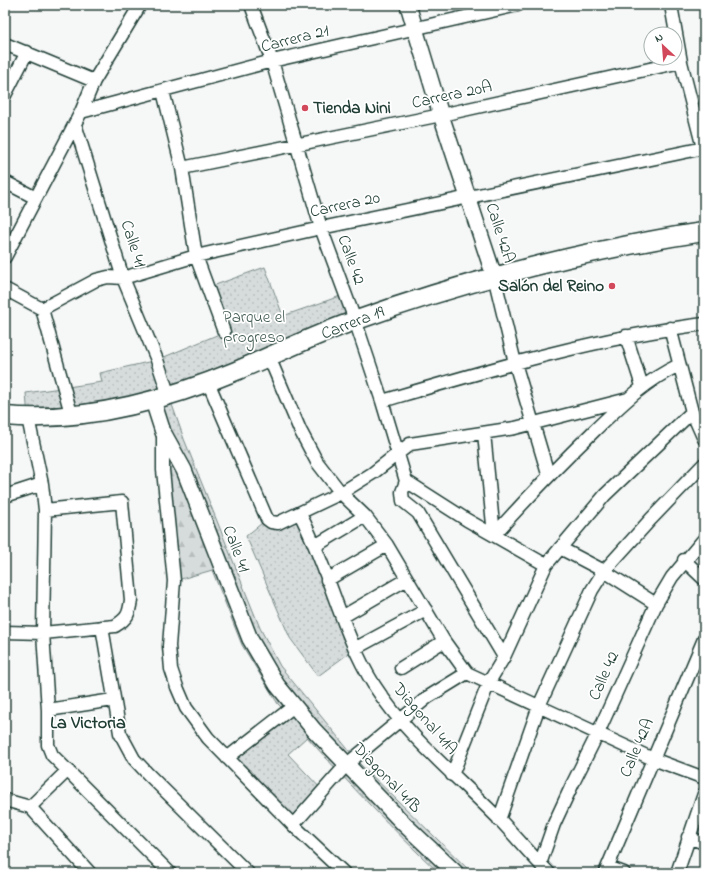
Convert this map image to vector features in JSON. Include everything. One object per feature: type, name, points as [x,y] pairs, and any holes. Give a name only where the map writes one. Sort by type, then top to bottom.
[{"type":"main road","name":"Carrera 19","points":[[5,416],[28,418],[72,417],[161,398],[208,382],[355,320],[494,276],[628,244],[704,232]]},
{"type":"street","points":[[5,257],[75,124],[94,81],[140,5]]},
{"type":"street","name":"Calle 42","points":[[251,5],[272,62],[321,228],[355,320],[382,401],[406,481],[401,498],[418,513],[504,657]]},
{"type":"street","name":"Calle 42A","points":[[408,5],[441,115],[494,276],[515,363],[548,474]]},
{"type":"street","name":"Carrera 21","points":[[81,112],[272,62],[415,27],[518,5]]},
{"type":"street","points":[[671,5],[675,26]]},
{"type":"street","points":[[5,44],[94,81]]},
{"type":"street","points":[[5,95],[27,52]]},
{"type":"street","name":"Carrera 20A","points":[[182,168],[441,115],[663,66]]},
{"type":"street","points":[[682,66],[703,148]]},
{"type":"street","points":[[163,91],[182,168],[196,256],[224,332]]},
{"type":"street","name":"Calle 41","points":[[75,124],[124,278],[157,360],[163,432],[184,470],[250,639],[277,685],[294,706]]},
{"type":"street","name":"Carrera 20","points":[[42,309],[96,280],[108,277],[124,278],[196,256],[468,196],[703,148]]},
{"type":"street","points":[[5,182],[36,198]]},
{"type":"street","points":[[5,289],[42,309],[72,417]]},
{"type":"street","points":[[382,401],[515,363],[626,336],[670,328],[704,324]]},
{"type":"street","points":[[670,328],[692,412],[704,439]]},
{"type":"street","points":[[626,336],[642,386]]},
{"type":"street","points":[[269,357],[300,430],[317,462],[341,493],[365,516],[387,545],[444,641],[467,673],[653,759],[704,778]]},
{"type":"street","points":[[494,535],[548,474],[642,386],[679,365]]},
{"type":"street","points":[[208,382],[267,519],[271,522],[278,523],[300,514],[341,493],[373,473],[410,444],[484,433],[534,423],[628,399]]},
{"type":"street","points":[[452,775],[489,682],[504,657],[546,565],[605,495],[692,412]]},
{"type":"street","points":[[28,418],[42,484],[45,510],[43,633],[48,710],[48,745],[52,755],[170,873]]},
{"type":"street","points":[[163,432],[163,470],[174,581],[169,646],[171,669],[186,708],[208,738],[227,758],[293,826],[344,873]]},
{"type":"street","points":[[484,433],[494,535]]},
{"type":"street","points":[[499,820],[540,706],[592,590],[604,571],[704,464]]},
{"type":"street","points":[[406,481],[467,520],[546,565]]},
{"type":"street","points":[[5,496],[42,484]]},
{"type":"street","points":[[5,632],[43,633],[115,626],[124,620],[129,611],[131,600],[122,502],[45,510]]},
{"type":"street","name":"Diagonal 41A","points":[[300,514],[316,546],[342,616],[374,684],[399,720],[452,775],[499,820],[549,873]]},
{"type":"street","points":[[316,546],[365,516]]},
{"type":"street","name":"Calle 42","points":[[540,864],[557,817],[598,733],[656,604],[684,560],[704,539]]},
{"type":"street","points":[[328,580],[387,545]]},
{"type":"street","points":[[560,548],[604,571],[656,604]]},
{"type":"street","points":[[684,560],[704,579]]},
{"type":"street","points":[[342,616],[407,579]]},
{"type":"street","points":[[356,648],[426,610]]},
{"type":"street","points":[[102,627],[113,700],[120,733],[134,759],[248,873]]},
{"type":"street","name":"Calle 42A","points":[[606,870],[704,639]]},
{"type":"street","points":[[401,668],[444,641]]},
{"type":"street","points":[[293,826],[347,764],[428,697],[467,673]]},
{"type":"street","points":[[48,710],[113,700]]},
{"type":"street","points":[[227,758],[294,706]]},
{"type":"street","name":"Diagonal 41B","points":[[294,706],[404,824],[456,873]]},
{"type":"street","points":[[30,806],[68,770]]},
{"type":"street","points":[[677,873],[688,837],[704,794]]},
{"type":"street","points":[[5,800],[30,806],[90,873]]},
{"type":"street","points":[[688,837],[704,843]]},
{"type":"street","points":[[606,870],[624,873]]},
{"type":"green space","name":"Parque el progreso","points":[[265,267],[283,316],[346,294],[355,320],[169,396],[184,439],[260,628],[280,666],[360,764],[472,873],[439,873],[339,772],[307,737],[288,754],[323,791],[293,825],[227,758],[286,712],[278,704],[242,645],[212,570],[222,567],[153,401],[28,418],[26,393],[102,382],[100,373],[157,360],[224,332],[207,288]]},
{"type":"green space","points":[[163,432],[223,567],[174,581]]},
{"type":"green space","points":[[300,514],[356,648],[318,676],[290,638],[246,536],[267,519]]},
{"type":"place","name":"Tienda Nini","points":[[305,108]]},
{"type":"place","name":"Salón del Reino","points":[[612,286]]},
{"type":"district","name":"La Victoria","points":[[88,724]]}]
